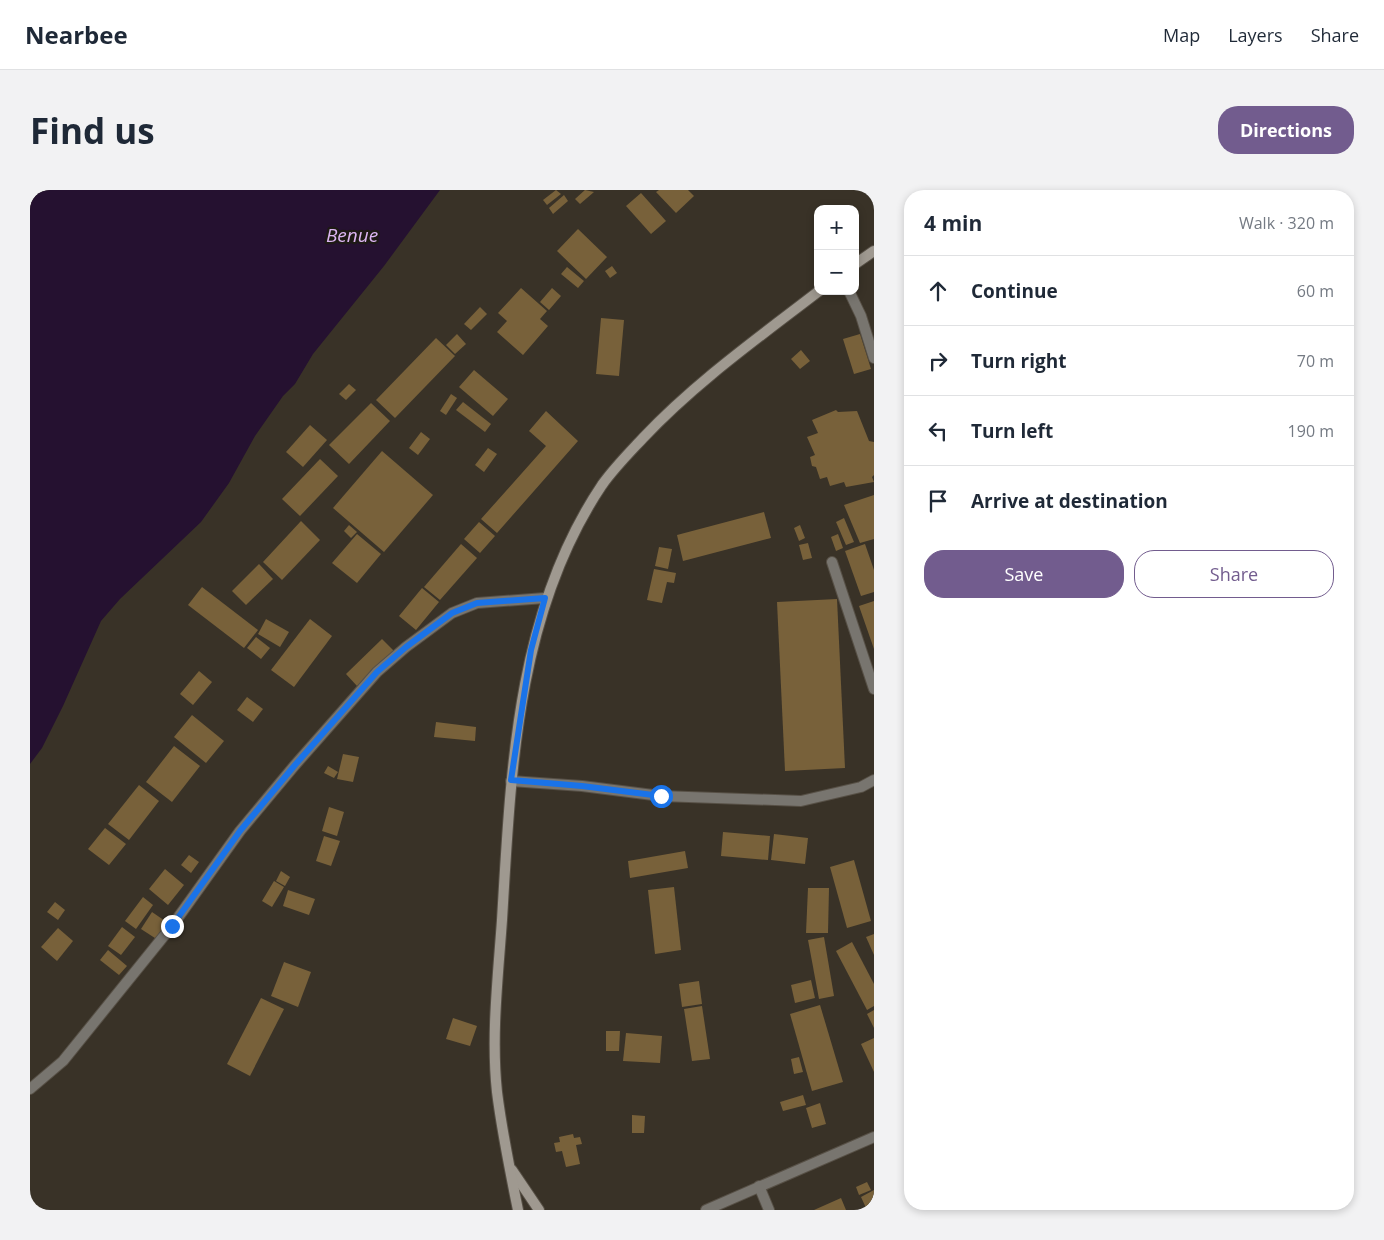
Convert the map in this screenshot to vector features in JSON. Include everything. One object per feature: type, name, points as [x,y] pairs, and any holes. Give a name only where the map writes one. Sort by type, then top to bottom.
[{"type":"main road","points":[[859,261],[874,251]]},
{"type":"main road","points":[[518,1210],[508,1165],[497,1090],[496,1017],[511,780],[531,650],[545,598],[563,554],[581,520],[604,483],[626,456],[663,417],[708,376],[814,295]]},
{"type":"main road","points":[[508,1165],[539,1210]]},
{"type":"street","points":[[851,295],[861,316],[874,358]]},
{"type":"street","points":[[832,562],[874,688]]},
{"type":"street","points":[[30,1089],[63,1061],[172,926],[240,831],[377,672],[406,647],[452,613],[477,603],[545,598]]},
{"type":"street","points":[[511,780],[582,786],[661,796],[801,801],[861,787],[874,780]]},
{"type":"street","points":[[706,1210],[874,1138]]},
{"type":"street","points":[[760,1186],[768,1210]]},
{"type":"water","name":"Benue","points":[[30,190],[440,190],[384,266],[313,354],[295,384],[283,396],[255,436],[229,483],[201,522],[120,599],[101,621],[63,706],[42,748],[30,764]]},
{"type":"building","points":[[556,190],[561,194],[547,205],[543,200]]},
{"type":"building","points":[[585,190],[594,192],[580,204],[575,199]]},
{"type":"building","points":[[659,190],[688,190],[694,196],[676,213],[656,192]]},
{"type":"building","points":[[641,193],[666,221],[651,234],[626,206]]},
{"type":"building","points":[[564,195],[568,201],[553,214],[549,208]]},
{"type":"building","points":[[578,229],[607,257],[586,279],[557,251]]},
{"type":"building","points":[[612,266],[617,273],[610,278],[605,271]]},
{"type":"building","points":[[567,267],[584,281],[578,288],[561,274]]},
{"type":"building","points":[[521,288],[547,311],[540,319],[548,326],[523,355],[497,332],[507,321],[498,313]]},
{"type":"building","points":[[552,288],[561,296],[549,310],[540,302]]},
{"type":"building","points":[[480,307],[487,314],[471,330],[464,324]]},
{"type":"building","points":[[601,318],[624,320],[619,376],[596,374]]},
{"type":"building","points":[[457,334],[466,344],[455,354],[446,345]]},
{"type":"building","points":[[860,334],[871,369],[854,374],[843,339]]},
{"type":"building","points":[[436,338],[455,356],[395,418],[376,400]]},
{"type":"building","points":[[801,350],[810,361],[800,369],[791,359]]},
{"type":"building","points":[[474,370],[508,399],[493,416],[459,387]]},
{"type":"building","points":[[349,384],[356,390],[346,400],[339,394]]},
{"type":"building","points":[[451,394],[457,398],[446,415],[440,411]]},
{"type":"building","points":[[463,402],[491,424],[485,432],[456,410]]},
{"type":"building","points":[[371,403],[390,421],[349,464],[329,445]]},
{"type":"building","points":[[836,410],[838,412],[857,411],[869,441],[874,442],[874,475],[872,477],[874,482],[846,487],[844,482],[830,486],[827,477],[820,479],[816,467],[812,466],[810,457],[815,455],[807,437],[818,433],[812,420]]},
{"type":"building","points":[[546,411],[578,441],[497,533],[481,519],[546,446],[529,431]]},
{"type":"building","points":[[310,425],[327,440],[303,467],[286,452]]},
{"type":"building","points":[[421,432],[430,439],[418,455],[409,448]]},
{"type":"building","points":[[488,448],[497,454],[484,472],[475,465]]},
{"type":"building","points":[[382,451],[433,495],[384,552],[333,508]]},
{"type":"building","points":[[320,459],[338,476],[300,516],[282,499]]},
{"type":"building","points":[[874,495],[874,539],[860,543],[844,505]]},
{"type":"building","points":[[764,512],[771,538],[683,561],[677,535]]},
{"type":"building","points":[[844,518],[854,542],[846,545],[836,522]]},
{"type":"building","points":[[301,521],[320,540],[282,580],[263,562]]},
{"type":"building","points":[[479,522],[495,536],[480,553],[464,539]]},
{"type":"building","points":[[349,525],[357,532],[351,538],[344,531]]},
{"type":"building","points":[[800,525],[805,538],[799,541],[794,528]]},
{"type":"building","points":[[357,534],[381,554],[357,583],[332,563]]},
{"type":"building","points":[[838,534],[843,548],[836,551],[831,537]]},
{"type":"building","points":[[808,543],[812,558],[803,560],[799,545]]},
{"type":"building","points":[[461,544],[477,558],[440,600],[424,587]]},
{"type":"building","points":[[865,544],[874,570],[874,592],[861,596],[845,551]]},
{"type":"building","points":[[659,547],[672,549],[668,569],[655,566]]},
{"type":"building","points":[[259,564],[273,579],[246,605],[232,591]]},
{"type":"building","points":[[654,569],[676,573],[674,583],[667,582],[662,603],[647,600]]},
{"type":"building","points":[[202,587],[258,630],[244,648],[188,605]]},
{"type":"building","points":[[422,588],[439,602],[416,630],[399,616]]},
{"type":"building","points":[[837,599],[845,768],[785,771],[777,602]]},
{"type":"building","points":[[874,601],[874,649],[859,606]]},
{"type":"building","points":[[266,619],[289,632],[280,647],[258,634]]},
{"type":"building","points":[[310,619],[332,636],[294,687],[271,670]]},
{"type":"building","points":[[256,637],[270,648],[261,659],[247,648]]},
{"type":"building","points":[[382,639],[394,651],[357,686],[346,674]]},
{"type":"building","points":[[199,671],[212,682],[193,705],[180,694]]},
{"type":"building","points":[[247,697],[263,709],[253,722],[237,710]]},
{"type":"building","points":[[192,715],[224,741],[206,763],[174,737]]},
{"type":"building","points":[[436,722],[476,727],[475,741],[434,737]]},
{"type":"building","points":[[174,746],[200,766],[172,802],[146,782]]},
{"type":"building","points":[[343,754],[359,757],[353,782],[337,779]]},
{"type":"building","points":[[328,766],[338,772],[334,778],[324,773]]},
{"type":"building","points":[[139,785],[159,801],[129,840],[108,824]]},
{"type":"building","points":[[329,807],[344,812],[337,836],[322,831]]},
{"type":"building","points":[[105,828],[126,844],[109,865],[88,849]]},
{"type":"building","points":[[723,832],[770,836],[768,860],[721,856]]},
{"type":"building","points":[[774,834],[808,838],[805,864],[771,860]]},
{"type":"building","points":[[324,836],[340,841],[331,866],[316,861]]},
{"type":"building","points":[[685,851],[688,868],[630,878],[628,861]]},
{"type":"building","points":[[189,855],[199,862],[191,873],[181,865]]},
{"type":"building","points":[[854,860],[871,921],[847,928],[830,867]]},
{"type":"building","points":[[165,869],[184,885],[168,905],[149,889]]},
{"type":"building","points":[[281,871],[290,877],[285,886],[276,881]]},
{"type":"building","points":[[274,881],[284,887],[272,907],[262,901]]},
{"type":"building","points":[[674,887],[681,950],[655,954],[648,890]]},
{"type":"building","points":[[808,888],[829,888],[828,933],[806,933]]},
{"type":"building","points":[[288,890],[315,899],[309,915],[283,906]]},
{"type":"building","points":[[143,897],[153,905],[136,929],[125,921]]},
{"type":"building","points":[[55,902],[65,910],[58,920],[47,912]]},
{"type":"building","points":[[152,912],[168,923],[158,940],[141,929]]},
{"type":"building","points":[[122,927],[135,937],[121,955],[108,946]]},
{"type":"building","points":[[58,928],[73,941],[57,961],[41,947]]},
{"type":"building","points":[[874,934],[874,955],[866,937]]},
{"type":"building","points":[[824,937],[834,996],[819,999],[808,940]]},
{"type":"building","points":[[852,942],[874,984],[874,1006],[867,1010],[836,951]]},
{"type":"building","points":[[108,950],[127,966],[119,975],[100,960]]},
{"type":"building","points":[[284,962],[311,972],[298,1007],[271,996]]},
{"type":"building","points":[[811,980],[815,998],[795,1003],[791,985]]},
{"type":"building","points":[[699,981],[702,1004],[682,1007],[679,984]]},
{"type":"building","points":[[261,998],[284,1009],[250,1076],[227,1064]]},
{"type":"building","points":[[820,1005],[843,1082],[812,1091],[790,1014]]},
{"type":"building","points":[[702,1006],[710,1059],[692,1061],[684,1009]]},
{"type":"building","points":[[874,1010],[874,1028],[867,1014]]},
{"type":"building","points":[[453,1018],[477,1026],[470,1046],[446,1039]]},
{"type":"building","points":[[606,1031],[620,1031],[619,1051],[606,1051]]},
{"type":"building","points":[[626,1033],[662,1036],[660,1063],[623,1061]]},
{"type":"building","points":[[874,1038],[874,1072],[861,1044]]},
{"type":"building","points":[[799,1057],[803,1072],[794,1074],[791,1059]]},
{"type":"building","points":[[803,1095],[806,1105],[783,1111],[780,1102]]},
{"type":"building","points":[[820,1103],[826,1124],[812,1128],[806,1108]]},
{"type":"building","points":[[632,1115],[645,1116],[644,1133],[632,1133]]},
{"type":"building","points":[[573,1134],[574,1138],[580,1137],[582,1144],[576,1145],[580,1164],[566,1167],[562,1151],[556,1152],[554,1143],[560,1142],[559,1137]]},
{"type":"building","points":[[867,1182],[871,1190],[859,1195],[856,1187]]},
{"type":"building","points":[[874,1190],[874,1210],[867,1210],[861,1197]]},
{"type":"building","points":[[841,1198],[846,1210],[814,1210]]},
{"type":"route","points":[[172,926],[240,831],[377,672],[406,647],[452,613],[477,603],[545,598],[531,650],[511,780],[582,786],[661,796]]}]
